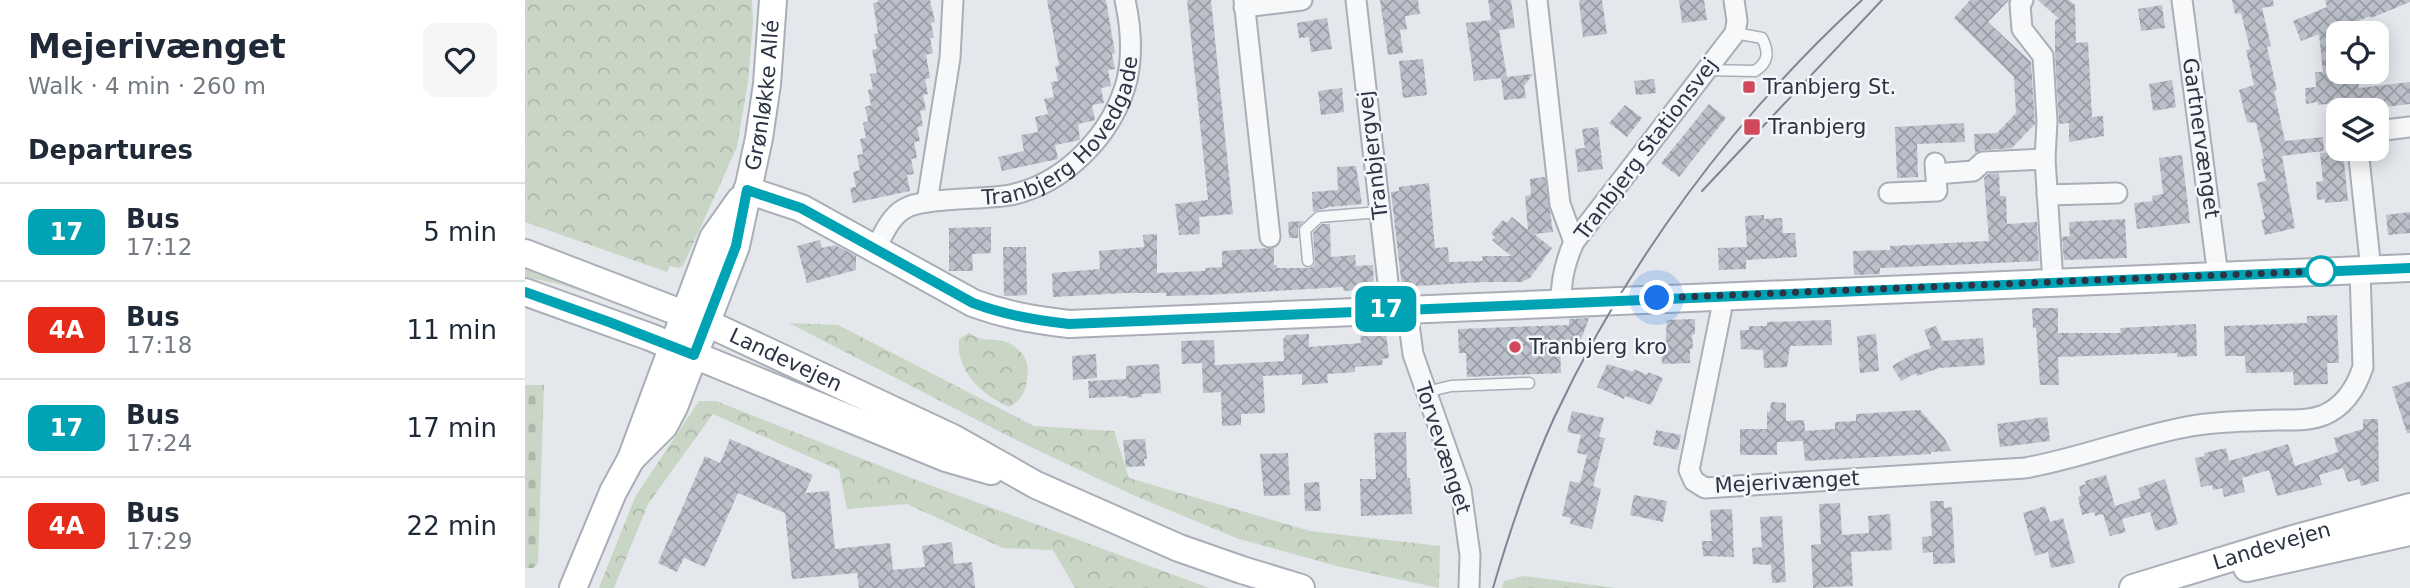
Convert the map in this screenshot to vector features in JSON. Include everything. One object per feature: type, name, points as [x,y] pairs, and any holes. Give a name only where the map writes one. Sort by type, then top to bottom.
[{"type":"street","name":"Grønløkke Allé","points":[[573,588],[613,492],[683,351],[696,318],[736,246],[759,138],[767,84],[773,0]]},
{"type":"street","points":[[927,202],[950,58],[953,0]]},
{"type":"street","name":"Tranbjerg Hovedgade","points":[[876,248],[894,217],[904,208],[927,202],[982,199],[1030,190],[1046,183],[1082,155],[1115,111],[1127,78],[1131,39],[1125,0]]},
{"type":"street","points":[[1270,237],[1244,4],[1302,0]]},
{"type":"street","name":"Tranbjergvej","points":[[1356,0],[1380,212],[1399,309]]},
{"type":"street","points":[[1537,0],[1560,204],[1574,242]]},
{"type":"street","points":[[1734,0],[1737,21],[1735,33]]},
{"type":"street","points":[[2023,0],[2019,4],[2022,29],[2043,56],[2047,121],[2045,159],[2053,283]]},
{"type":"street","name":"Gartnervænget","points":[[2182,0],[2218,276]]},
{"type":"street","name":"Tranbjerg Stationsvej","points":[[1561,302],[1563,272],[1574,242],[1735,33]]},
{"type":"street","points":[[2389,130],[2410,127]]},
{"type":"street","points":[[1889,193],[1937,191],[1936,168],[1973,171],[1983,162],[2045,159]]},
{"type":"street","points":[[2359,161],[2365,270]]},
{"type":"street","points":[[747,190],[801,208],[973,303],[999,313],[1069,324],[2365,270],[2408,271]]},
{"type":"street","points":[[2047,195],[2117,193]]},
{"type":"street","name":"Landevejen","points":[[525,254],[696,318],[953,438],[1036,485],[1179,548],[1301,588]]},
{"type":"street","name":"Mejerivænget","points":[[1722,296],[1689,470],[1694,481],[1705,488],[2025,468],[2059,462],[2191,426],[2308,419],[2323,415],[2338,407],[2349,396],[2358,383],[2363,367],[2365,270]]},
{"type":"street","name":"Landevejen","points":[[525,292],[683,351],[946,458],[1036,485]]},
{"type":"street","name":"Torvevænget","points":[[1399,309],[1461,490],[1471,555],[1469,588]]},
{"type":"street","name":"Landevejen","points":[[2133,588],[2293,538],[2410,507]]},
{"type":"street","name":"Landevejen","points":[[2153,588],[2410,532]]},
{"type":"lane","points":[[1705,70],[1755,71],[1766,62],[1768,56],[1762,38],[1735,33]]},
{"type":"lane","points":[[1308,261],[1305,230],[1319,217],[1380,212]]},
{"type":"lane","points":[[1426,392],[1451,386],[1529,383]]},
{"type":"green space","points":[[525,0],[752,0],[753,23],[748,82],[737,147],[683,266],[670,266],[667,272],[525,222]]},
{"type":"green space","points":[[525,265],[653,316],[563,285],[525,277]]},
{"type":"green space","points":[[789,323],[838,325],[1034,426],[1114,431],[1129,478],[1310,531],[1440,546],[1439,588],[1337,566],[1239,539],[1133,495],[1012,438]]},
{"type":"green space","points":[[969,333],[983,339],[1010,343],[1025,358],[1028,371],[1025,390],[1009,407],[981,389],[966,372],[961,362],[959,339]]},
{"type":"green space","points":[[525,385],[544,385],[538,563],[533,568],[525,568]]},
{"type":"green space","points":[[699,401],[716,401],[911,478],[1209,588],[1075,588],[1053,550],[1003,548],[907,504],[847,509],[839,470],[713,414],[648,504],[614,588],[599,588],[635,497]]},
{"type":"green space","points":[[1524,576],[1616,588],[1502,588],[1504,581]]},
{"type":"building","points":[[878,0],[930,0],[935,22],[931,23],[934,38],[930,38],[933,53],[926,55],[930,78],[925,79],[928,94],[923,95],[926,110],[920,111],[923,126],[917,127],[920,141],[914,142],[917,158],[911,159],[914,174],[907,175],[910,191],[853,203],[850,188],[856,187],[853,172],[860,170],[857,155],[863,154],[860,139],[866,138],[863,123],[868,121],[865,107],[871,105],[868,90],[873,89],[870,74],[877,73],[872,50],[877,49],[874,34],[878,33],[873,3]]},
{"type":"building","points":[[1047,0],[1106,0],[1115,53],[1112,54],[1115,69],[1108,70],[1111,86],[1101,88],[1104,103],[1092,105],[1095,120],[1078,124],[1080,140],[1055,145],[1058,159],[1002,171],[998,157],[1024,151],[1021,135],[1038,132],[1035,117],[1048,114],[1044,99],[1054,97],[1051,82],[1058,81],[1055,66],[1059,65]]},
{"type":"building","points":[[1187,0],[1211,0],[1233,214],[1199,217],[1200,234],[1179,235],[1175,204],[1208,200]]},
{"type":"building","points":[[1380,0],[1418,0],[1420,14],[1405,16],[1407,29],[1400,30],[1403,53],[1388,55]]},
{"type":"building","points":[[1488,0],[1511,0],[1515,28],[1499,30],[1507,77],[1533,74],[1524,86],[1526,98],[1504,100],[1501,78],[1474,81],[1466,23],[1491,20]]},
{"type":"building","points":[[1579,0],[1602,0],[1607,34],[1583,37]]},
{"type":"building","points":[[1679,0],[1704,0],[1707,20],[1682,23]]},
{"type":"building","points":[[1970,0],[2009,0],[1988,22],[2031,62],[2035,124],[2012,148],[1975,153],[1974,134],[1997,133],[2016,113],[2014,77],[1954,18]]},
{"type":"building","points":[[2038,0],[2069,0],[2075,5],[2076,43],[2088,42],[2092,117],[2103,116],[2104,136],[2069,142],[2069,123],[2059,124],[2055,20],[2059,19]]},
{"type":"building","points":[[2232,0],[2273,0],[2274,6],[2262,8],[2271,46],[2267,47],[2285,141],[2323,137],[2324,151],[2282,156],[2295,228],[2265,235],[2261,220],[2265,219],[2257,183],[2266,181],[2261,159],[2264,158],[2256,123],[2247,122],[2239,90],[2254,85],[2246,50],[2250,49],[2241,13],[2235,14]]},
{"type":"building","points":[[2325,0],[2410,0],[2371,18],[2370,16],[2358,21],[2326,21],[2326,84],[2358,84],[2359,88],[2410,82],[2410,104],[2389,107],[2389,98],[2326,98],[2326,104],[2306,104],[2305,88],[2316,87],[2315,72],[2323,72],[2319,34],[2301,41],[2293,21],[2327,7]]},
{"type":"building","points":[[2162,5],[2165,28],[2141,31],[2138,9]]},
{"type":"building","points":[[1327,18],[1332,49],[1311,52],[1309,37],[1299,38],[1297,23]]},
{"type":"building","points":[[1423,59],[1427,95],[1403,98],[1399,61]]},
{"type":"building","points":[[1654,79],[1656,93],[1636,95],[1634,81]]},
{"type":"building","points":[[2172,80],[2176,107],[2153,111],[2149,84]]},
{"type":"building","points":[[1342,88],[1344,112],[1321,115],[1318,91]]},
{"type":"building","points":[[1709,104],[1726,118],[1679,177],[1661,163]]},
{"type":"building","points":[[1625,105],[1642,118],[1627,137],[1609,123]]},
{"type":"building","points":[[1964,123],[1965,142],[1917,144],[1918,177],[1897,178],[1895,127]]},
{"type":"building","points":[[1598,127],[1603,169],[1578,172],[1575,149],[1585,148],[1582,129]]},
{"type":"building","points":[[2326,152],[2326,161],[2344,161],[2348,201],[2325,203],[2325,199],[2317,200],[2316,182],[2323,181],[2320,153]]},
{"type":"building","points":[[2182,155],[2190,223],[2137,229],[2134,203],[2153,201],[2152,196],[2163,194],[2159,158]]},
{"type":"building","points":[[1356,166],[1362,204],[1329,207],[1313,212],[1312,192],[1338,190],[1337,167]]},
{"type":"building","points":[[1999,173],[2000,196],[2006,196],[2007,224],[2037,222],[2039,261],[1880,268],[1880,274],[1854,275],[1853,251],[1890,250],[1890,246],[1989,241],[1984,178],[1988,174]]},
{"type":"building","points":[[1545,177],[1553,232],[1534,234],[1552,248],[1530,278],[1521,282],[1402,287],[1391,192],[1399,191],[1399,187],[1429,183],[1435,248],[1448,247],[1449,262],[1483,261],[1482,256],[1511,256],[1492,240],[1495,237],[1491,233],[1503,220],[1507,223],[1512,217],[1528,230],[1525,196],[1531,195],[1530,179]]},
{"type":"building","points":[[2410,212],[2410,233],[2388,235],[2386,215]]},
{"type":"building","points":[[1764,215],[1764,219],[1782,218],[1783,233],[1795,233],[1797,257],[1746,260],[1746,269],[1719,270],[1718,248],[1747,247],[1745,216]]},
{"type":"building","points":[[2125,219],[2127,258],[2064,260],[2062,237],[2070,236],[2069,222]]},
{"type":"building","points":[[1304,221],[1298,228],[1298,238],[1289,238],[1288,222]]},
{"type":"building","points":[[1322,224],[1330,224],[1331,257],[1355,255],[1356,266],[1373,265],[1374,289],[1344,291],[1343,287],[1206,295],[1125,293],[1053,297],[1052,273],[1100,269],[1099,251],[1144,247],[1143,235],[1157,234],[1157,273],[1205,271],[1205,268],[1222,267],[1222,251],[1274,248],[1274,265],[1277,265],[1277,268],[1309,268],[1314,266],[1315,261],[1313,233]]},
{"type":"building","points":[[991,227],[991,253],[972,254],[973,271],[949,271],[949,228]]},
{"type":"building","points":[[820,240],[822,248],[835,245],[856,256],[856,270],[807,283],[797,246]]},
{"type":"building","points":[[1003,247],[1026,247],[1027,295],[1004,296]]},
{"type":"building","points":[[2032,308],[2058,308],[2058,333],[2121,333],[2120,328],[2196,324],[2197,356],[2177,357],[2177,353],[2058,357],[2059,385],[2040,385]]},
{"type":"building","points":[[2337,315],[2339,363],[2327,363],[2328,384],[2294,385],[2293,372],[2246,373],[2245,356],[2225,356],[2224,326],[2307,323],[2307,316]]},
{"type":"building","name":"Tranbjerg kro","points":[[1589,318],[1579,345],[1560,349],[1561,373],[1467,377],[1466,353],[1459,353],[1458,329],[1569,325],[1569,319]]},
{"type":"building","points":[[1695,319],[1690,363],[1662,364],[1661,348],[1665,348],[1667,320]]},
{"type":"building","points":[[1831,320],[1832,345],[1790,346],[1787,367],[1764,368],[1763,350],[1741,349],[1740,330],[1749,330],[1749,326],[1767,326],[1767,322]]},
{"type":"building","points":[[1936,326],[1942,341],[1983,338],[1985,365],[1939,368],[1917,376],[1916,373],[1901,381],[1892,366],[1931,348],[1924,330]]},
{"type":"building","points":[[1386,332],[1389,358],[1382,359],[1383,365],[1355,367],[1355,372],[1327,374],[1328,383],[1302,385],[1302,374],[1263,376],[1265,413],[1241,414],[1241,425],[1222,426],[1221,392],[1203,393],[1202,363],[1182,364],[1181,341],[1214,340],[1215,365],[1284,361],[1283,340],[1286,335],[1309,334],[1309,347],[1361,343],[1360,334]]},
{"type":"building","points":[[1876,334],[1879,371],[1860,373],[1857,336]]},
{"type":"building","points":[[1096,354],[1097,378],[1073,380],[1072,356]]},
{"type":"building","points":[[1159,364],[1161,393],[1128,398],[1089,398],[1088,381],[1126,379],[1126,366]]},
{"type":"building","points":[[1607,364],[1633,372],[1634,369],[1647,375],[1648,372],[1663,378],[1651,405],[1625,396],[1624,399],[1597,387]]},
{"type":"building","points":[[2410,381],[2410,433],[2407,433],[2392,387]]},
{"type":"building","points":[[1771,402],[1786,403],[1786,421],[1804,420],[1805,431],[1835,429],[1835,422],[1856,421],[1856,414],[1920,410],[1945,439],[1951,451],[1805,461],[1803,441],[1777,442],[1777,455],[1740,455],[1740,429],[1767,429],[1767,411],[1770,412]]},
{"type":"building","points":[[1572,411],[1604,418],[1599,437],[1605,438],[1593,486],[1601,489],[1592,529],[1570,524],[1571,518],[1562,516],[1570,481],[1580,483],[1587,455],[1577,453],[1581,435],[1567,432]]},
{"type":"building","points":[[2047,417],[2050,441],[2000,447],[1997,424]]},
{"type":"building","points":[[2363,419],[2378,419],[2379,481],[2361,486],[2359,479],[2348,482],[2343,468],[2319,475],[2322,485],[2277,496],[2269,470],[2242,478],[2245,492],[2224,497],[2222,488],[2213,490],[2212,485],[2201,487],[2195,458],[2205,456],[2204,453],[2226,448],[2229,461],[2288,444],[2295,466],[2338,452],[2334,438],[2363,429]]},
{"type":"building","points":[[1656,430],[1681,435],[1678,450],[1653,445]]},
{"type":"building","points":[[1406,432],[1407,478],[1410,478],[1412,514],[1361,516],[1360,479],[1376,479],[1374,433]]},
{"type":"building","points":[[730,439],[813,475],[805,493],[829,491],[835,549],[890,543],[893,570],[925,567],[922,546],[952,542],[954,564],[972,562],[975,588],[859,588],[857,573],[792,579],[785,513],[738,493],[705,567],[684,558],[677,572],[658,563],[705,456],[720,463]]},
{"type":"building","points":[[1145,439],[1145,466],[1126,467],[1123,440]]},
{"type":"building","points":[[1288,453],[1290,495],[1264,496],[1260,454]]},
{"type":"building","points":[[2106,475],[2115,506],[2141,498],[2138,488],[2165,479],[2178,524],[2156,531],[2150,512],[2122,519],[2126,532],[2110,536],[2103,514],[2095,516],[2094,512],[2082,515],[2078,497],[2081,496],[2079,486],[2086,484],[2085,481]]},
{"type":"building","points":[[1319,482],[1321,511],[1305,511],[1304,483]]},
{"type":"building","points":[[1634,495],[1667,501],[1663,522],[1630,515]]},
{"type":"building","points":[[1930,501],[1944,501],[1944,508],[1952,507],[1955,563],[1933,564],[1933,552],[1923,553],[1922,537],[1932,536]]},
{"type":"building","points":[[1840,503],[1842,535],[1869,533],[1868,516],[1890,514],[1892,550],[1851,552],[1853,586],[1813,588],[1811,545],[1821,544],[1819,504]]},
{"type":"building","points":[[2045,506],[2050,522],[2063,518],[2075,563],[2051,568],[2048,552],[2035,556],[2023,513]]},
{"type":"building","points":[[1732,509],[1734,557],[1703,556],[1702,541],[1712,541],[1710,510]]},
{"type":"building","points":[[1782,516],[1786,582],[1772,583],[1771,565],[1753,564],[1752,548],[1762,547],[1760,517]]},
{"type":"tram line","points":[[1493,588],[1545,439],[1583,360],[1615,303],[1650,248],[1728,142],[1815,45],[1862,0]]},
{"type":"tram line","points":[[1702,191],[1882,0]]},
{"type":"bus line","name":"17","points":[[525,292],[694,355],[736,246],[747,190],[801,208],[973,303],[999,313],[1069,324],[2410,268]]},
{"type":"place","name":"Tranbjerg St.","points":[[1749,87]]},
{"type":"place","name":"Tranbjerg","points":[[1752,127]]},
{"type":"place","name":"Tranbjerg kro","points":[[1515,347]]},
{"type":"route","points":[[1657,298],[2321,271]]}]
